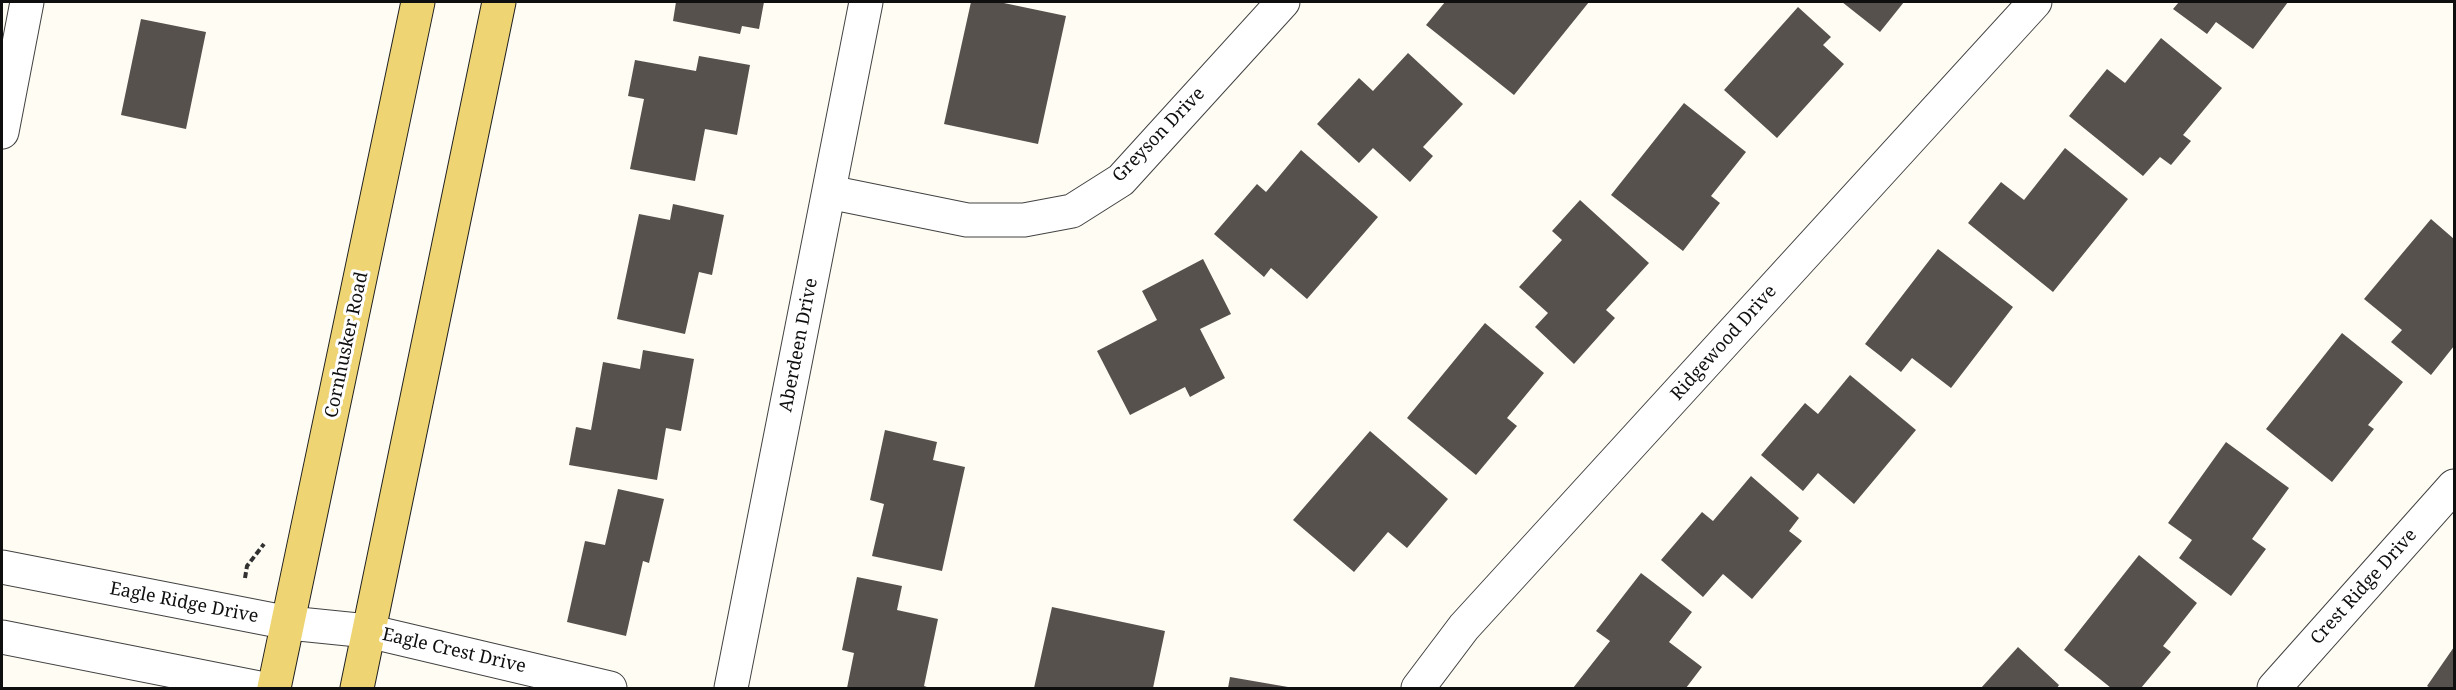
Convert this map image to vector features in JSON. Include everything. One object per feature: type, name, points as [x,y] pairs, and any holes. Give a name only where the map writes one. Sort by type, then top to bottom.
[{"type":"main road","name":"Cornhusker Road","points":[[274,688],[418,2]]},
{"type":"main road","points":[[357,688],[499,2]]},
{"type":"street","points":[[2,132],[27,2]]},
{"type":"street","name":"Aberdeen Drive","points":[[731,688],[866,2]]},
{"type":"street","name":"Greyson Drive","points":[[829,192],[967,220],[1024,220],[1072,211],[1120,180],[1283,2]]},
{"type":"street","name":"Ridgewood Drive","points":[[1418,688],[1464,627],[2035,2]]},
{"type":"street","name":"Crest Ridge Drive","points":[[2274,688],[2454,486]]},
{"type":"street","name":"Eagle Ridge Drive","points":[[2,567],[289,623],[368,631]]},
{"type":"street","name":"Eagle Crest Drive","points":[[368,631],[610,688]]},
{"type":"street","points":[[2,637],[259,688]]},
{"type":"building","points":[[676,2],[764,2],[759,29],[742,26],[740,34],[673,21]]},
{"type":"building","points":[[971,2],[999,2],[1066,16],[1038,144],[944,124]]},
{"type":"building","points":[[1445,2],[1589,2],[1514,95],[1426,25]]},
{"type":"building","points":[[1842,2],[1904,2],[1880,32]]},
{"type":"building","points":[[2179,2],[2288,2],[2253,49],[2216,22],[2207,34],[2173,9]]},
{"type":"building","points":[[1798,7],[1831,37],[1823,45],[1844,64],[1777,138],[1724,90]]},
{"type":"building","points":[[141,19],[206,32],[186,129],[121,115]]},
{"type":"building","points":[[2161,38],[2222,88],[2183,135],[2191,141],[2171,165],[2160,157],[2143,176],[2069,116],[2107,69],[2125,83]]},
{"type":"building","points":[[1408,53],[1463,104],[1423,147],[1433,156],[1410,182],[1373,148],[1359,163],[1317,124],[1359,78],[1373,91]]},
{"type":"building","points":[[699,56],[750,65],[737,135],[705,129],[695,181],[630,169],[644,99],[628,96],[635,60],[696,71]]},
{"type":"building","points":[[1684,103],[1746,152],[1711,196],[1720,203],[1683,251],[1611,195]]},
{"type":"building","points":[[2065,148],[2128,199],[2053,292],[1968,223],[2001,182],[2024,200]]},
{"type":"building","points":[[1301,150],[1378,217],[1307,299],[1271,268],[1264,277],[1214,234],[1257,184],[1266,192]]},
{"type":"building","points":[[1580,200],[1649,263],[1606,310],[1615,318],[1574,364],[1535,327],[1548,313],[1519,287],[1562,240],[1552,231]]},
{"type":"building","points":[[673,204],[724,215],[712,275],[699,272],[685,334],[617,319],[639,214],[670,220]]},
{"type":"building","points":[[2431,219],[2454,239],[2454,346],[2431,375],[2391,342],[2402,330],[2364,299]]},
{"type":"building","points":[[1938,249],[2013,307],[1951,388],[1912,358],[1901,372],[1865,344]]},
{"type":"building","points":[[1203,259],[1231,314],[1200,329],[1225,378],[1190,397],[1185,387],[1130,415],[1097,351],[1157,320],[1142,291]]},
{"type":"building","points":[[1485,323],[1544,373],[1507,418],[1517,426],[1476,475],[1407,418]]},
{"type":"building","points":[[2342,333],[2403,382],[2368,425],[2374,429],[2332,482],[2266,429]]},
{"type":"building","points":[[643,350],[694,359],[681,431],[666,428],[657,480],[569,465],[576,427],[591,430],[603,362],[640,369]]},
{"type":"building","points":[[1850,375],[1916,430],[1854,504],[1818,473],[1803,491],[1761,455],[1805,403],[1818,414]]},
{"type":"building","points":[[885,430],[937,442],[933,460],[965,467],[942,571],[872,556],[884,504],[870,500]]},
{"type":"building","points":[[1370,431],[1448,499],[1407,548],[1388,532],[1354,572],[1293,520]]},
{"type":"building","points":[[2226,442],[2289,488],[2252,539],[2266,549],[2231,596],[2179,558],[2192,540],[2168,523]]},
{"type":"building","points":[[1751,476],[1799,518],[1789,531],[1802,541],[1752,599],[1723,574],[1703,597],[1661,560],[1702,512],[1713,521]]},
{"type":"building","points":[[618,489],[664,499],[649,563],[643,561],[626,636],[567,622],[585,541],[605,545]]},
{"type":"building","points":[[2139,555],[2197,603],[2163,646],[2171,652],[2141,688],[2111,688],[2064,650]]},
{"type":"building","points":[[1641,573],[1692,612],[1669,642],[1702,667],[1686,688],[1573,688],[1610,641],[1596,631]]},
{"type":"building","points":[[857,577],[902,586],[897,610],[938,619],[924,686],[930,688],[847,688],[854,653],[842,650]]},
{"type":"building","points":[[1052,607],[1165,631],[1153,688],[1034,688]]},
{"type":"building","points":[[2018,647],[2059,685],[2057,688],[1981,688]]},
{"type":"building","points":[[2454,647],[2454,688],[2430,688],[2427,686]]},
{"type":"building","points":[[1230,677],[1288,687],[1288,688],[1228,688]]}]
